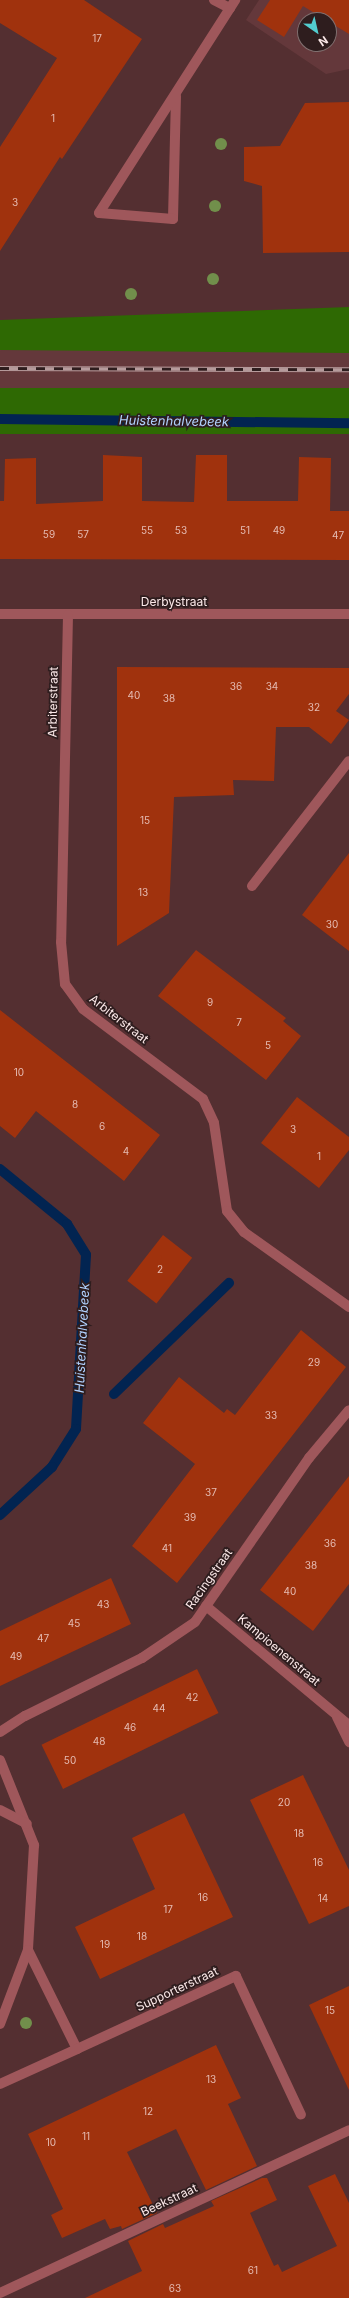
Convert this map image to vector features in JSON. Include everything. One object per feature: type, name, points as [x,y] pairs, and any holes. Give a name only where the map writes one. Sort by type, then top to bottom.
[{"type":"street","points":[[176,96],[173,219],[99,213],[176,96],[233,4],[214,0]]},
{"type":"street","name":"Derbystraat","points":[[0,614],[349,614]]},
{"type":"street","name":"Arbiterstraat","points":[[68,615],[61,942],[65,984],[83,1009],[203,1100],[214,1123],[227,1211],[244,1232],[349,1307]]},
{"type":"street","points":[[252,886],[349,761]]},
{"type":"street","name":"Racingstraat","points":[[0,1732],[25,1716],[142,1658],[195,1622],[309,1458],[349,1410]]},
{"type":"street","name":"Kampioenenstraat","points":[[206,1606],[349,1724]]},
{"type":"street","name":"Kampioenenstraat","points":[[335,1713],[349,1742]]},
{"type":"street","points":[[0,1760],[34,1844],[28,1950],[0,2024]]},
{"type":"street","points":[[0,1810],[26,1824]]},
{"type":"street","points":[[28,1950],[77,2049]]},
{"type":"street","name":"Supporterstraat","points":[[0,2084],[236,1976],[301,2115]]},
{"type":"street","name":"Beekstraat","points":[[0,2293],[349,2130]]},
{"type":"shaded area","points":[[259,0],[349,0],[349,69],[326,74],[246,20]]},
{"type":"shaded area","points":[[0,350],[349,350],[349,389],[0,389]]},
{"type":"green space","points":[[349,307],[349,353],[0,350],[0,320]]},
{"type":"green space","points":[[0,388],[349,388],[349,434],[0,434]]},
{"type":"building","points":[[0,0],[84,0],[142,39],[62,159],[60,157],[0,251],[0,147],[57,58],[0,23]]},
{"type":"building","points":[[270,0],[349,0],[349,34],[337,27],[337,12],[313,12],[303,6],[299,12],[297,12],[297,16],[284,37],[257,20]]},
{"type":"building","points":[[349,102],[349,252],[263,253],[262,186],[244,181],[244,147],[280,146],[305,103]]},
{"type":"building","points":[[103,455],[142,457],[142,501],[194,502],[196,455],[227,455],[227,501],[298,501],[299,457],[331,458],[330,511],[349,511],[349,560],[0,559],[0,501],[4,501],[5,459],[36,458],[36,504],[103,501]]},
{"type":"building","points":[[117,667],[349,668],[349,694],[336,711],[349,720],[331,744],[309,727],[276,727],[274,781],[233,780],[234,795],[174,797],[169,913],[117,946]]},
{"type":"building","points":[[349,853],[349,951],[302,915]]},
{"type":"building","points":[[196,950],[286,1018],[283,1021],[301,1036],[266,1080],[158,996]]},
{"type":"building","points":[[0,1010],[160,1135],[124,1181],[36,1111],[15,1138],[0,1126]]},
{"type":"building","points":[[297,1097],[349,1137],[349,1150],[319,1188],[261,1143]]},
{"type":"building","points":[[163,1235],[192,1258],[156,1303],[127,1281]]},
{"type":"building","points":[[301,1330],[346,1367],[177,1583],[132,1546],[195,1464],[143,1423],[179,1377],[224,1413],[227,1409],[235,1415]]},
{"type":"building","points":[[349,1476],[349,1584],[313,1631],[260,1590]]},
{"type":"building","points":[[111,1578],[131,1624],[0,1686],[0,1631]]},
{"type":"building","points":[[197,1669],[218,1713],[63,1789],[42,1745]]},
{"type":"building","points":[[303,1775],[349,1870],[349,1906],[309,1924],[250,1800]]},
{"type":"building","points":[[184,1813],[233,1917],[100,1979],[75,1927],[155,1889],[132,1838]]},
{"type":"building","points":[[349,1986],[349,2090],[309,2005]]},
{"type":"building","points":[[216,2045],[241,2098],[228,2104],[257,2166],[206,2190],[176,2129],[127,2152],[157,2213],[122,2229],[121,2226],[110,2229],[105,2219],[62,2238],[51,2215],[63,2209],[28,2134]]},
{"type":"building","points":[[335,2174],[349,2203],[349,2298],[85,2298],[142,2271],[128,2241],[163,2224],[165,2228],[214,2206],[211,2201],[262,2178],[267,2178],[277,2200],[250,2213],[274,2266],[278,2264],[282,2272],[337,2246],[308,2186]]},
{"type":"waterway","name":"Huistenhalvebeek","points":[[0,419],[349,423]]},
{"type":"waterway","name":"Huistenhalvebeek","points":[[0,1169],[67,1224],[86,1255],[76,1429],[52,1467],[0,1515]]},
{"type":"waterway","name":"Huistenhalvebeek","points":[[114,1394],[229,1283]]},
{"type":"railway","points":[[0,368],[349,369]]}]
